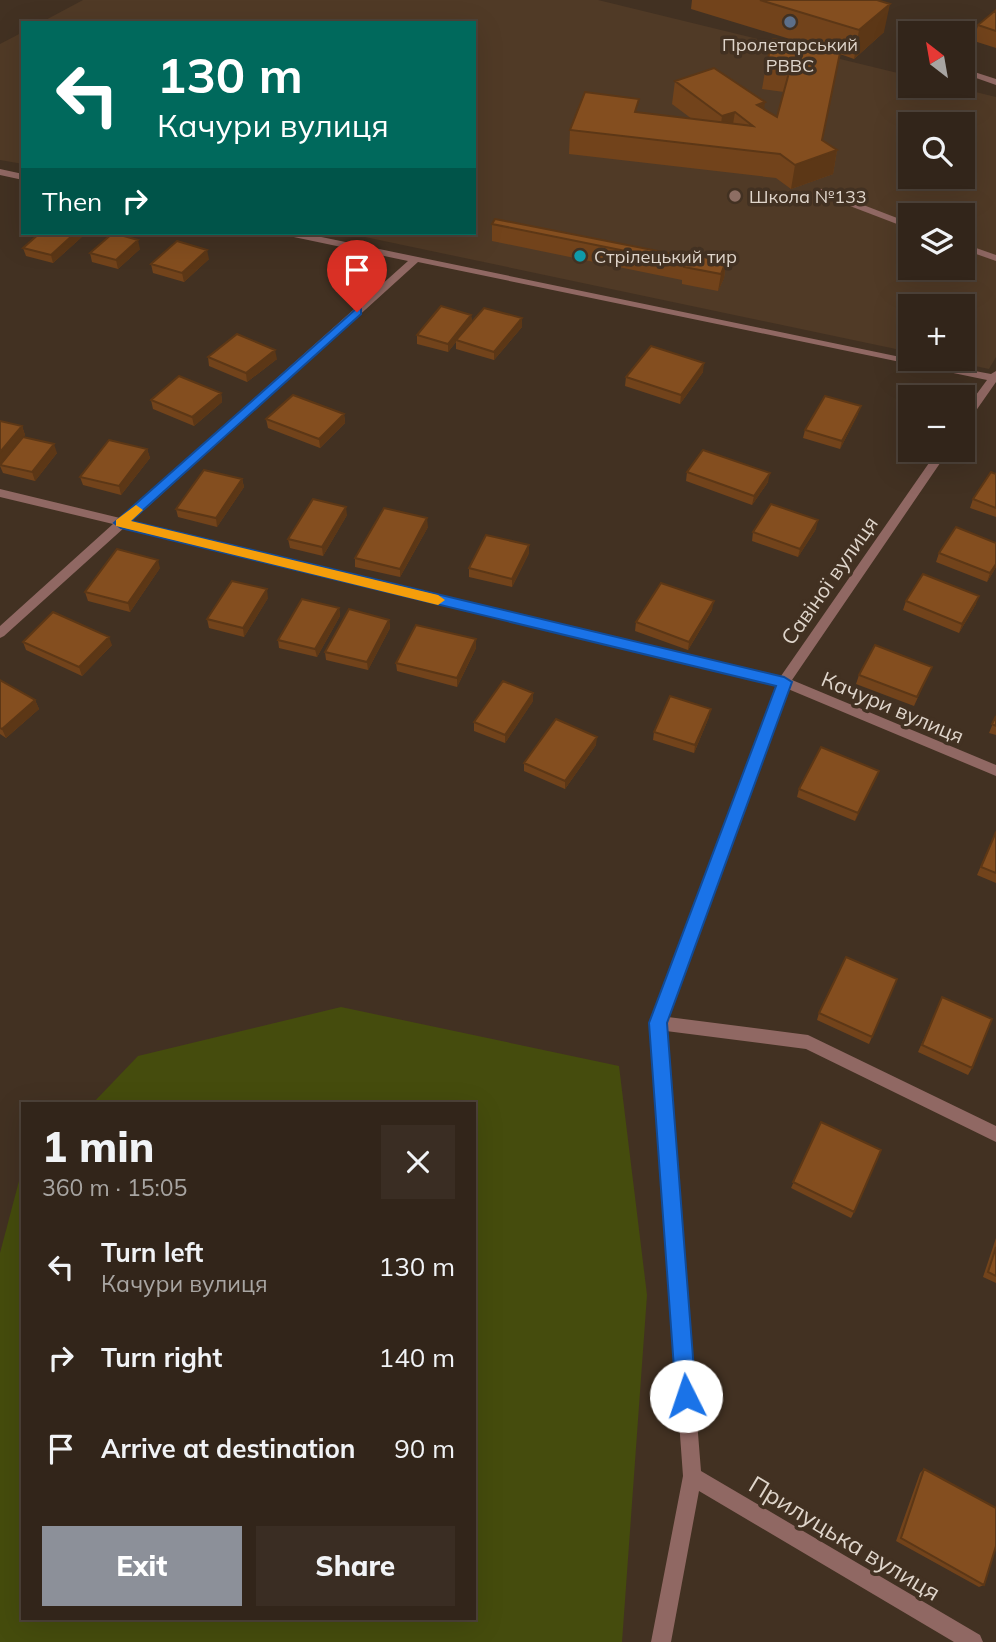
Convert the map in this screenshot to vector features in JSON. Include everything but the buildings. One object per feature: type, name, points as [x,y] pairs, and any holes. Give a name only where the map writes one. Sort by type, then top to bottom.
[{"type":"street","points":[[975,75],[996,82]]},
{"type":"street","points":[[0,172],[21,177]]},
{"type":"street","points":[[818,191],[898,221]]},
{"type":"street","points":[[299,235],[995,376],[975,404]]},
{"type":"street","points":[[975,251],[996,258]]},
{"type":"street","points":[[0,633],[416,259]]},
{"type":"street","name":"Савіної вулиця","points":[[661,1642],[692,1476],[658,1023],[784,682],[936,462]]},
{"type":"street","name":"Качури вулиця","points":[[0,493],[784,682],[996,771]]},
{"type":"street","points":[[658,1023],[808,1042],[996,1134]]},
{"type":"street","name":"Прилуцька вулиця","points":[[692,1476],[972,1642]]},
{"type":"shaded area","name":"Школа №133","points":[[83,0],[598,0],[898,73],[898,98],[975,98],[975,92],[996,97],[996,357],[989,369],[975,366],[975,294],[898,294],[898,349],[355,235],[476,235],[476,21],[44,21]]},
{"type":"shaded area","points":[[21,33],[21,164],[0,160],[0,44]]},
{"type":"green space","points":[[341,1007],[619,1066],[647,1295],[622,1642],[0,1642],[0,1253],[21,1178],[21,1620],[476,1620],[476,1102],[94,1102],[138,1056]]},
{"type":"slow traffic","points":[[136,510],[121,523],[438,600]]},
{"type":"place","name":"Пролетарський РВВС","points":[[790,22]]},
{"type":"place","name":"Школа №133","points":[[735,196]]},
{"type":"place","name":"Стрілецький тир","points":[[580,256]]},
{"type":"route","points":[[357,312],[121,523],[784,682],[658,1023],[686,1396]]}]
